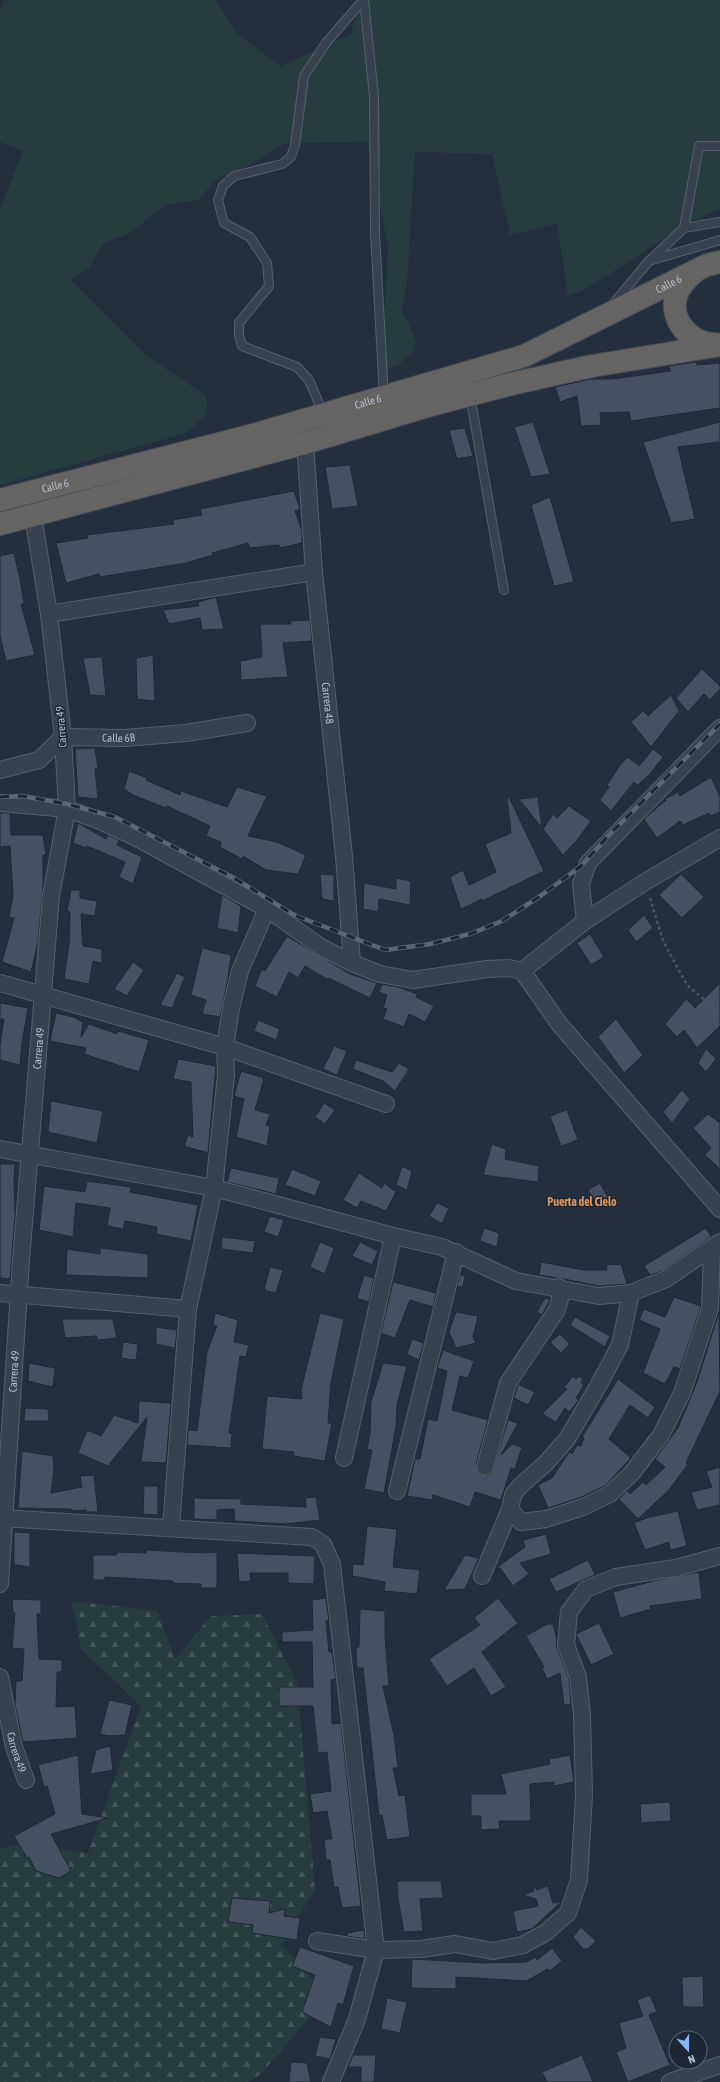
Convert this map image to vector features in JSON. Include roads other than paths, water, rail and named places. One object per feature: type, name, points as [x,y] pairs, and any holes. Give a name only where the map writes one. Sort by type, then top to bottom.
[{"type":"highway","name":"Calle 6","points":[[0,500],[253,436],[524,356],[714,263]]},
{"type":"highway","points":[[714,263],[693,273],[682,283],[676,297],[676,313],[682,328],[693,339],[708,345],[720,344]]},
{"type":"highway","name":"Calle 6","points":[[0,524],[305,443],[470,394],[592,366],[720,344]]},
{"type":"street","name":"Carrera 48","points":[[305,443],[314,572],[344,856],[352,963]]},
{"type":"street","name":"Carrera 49","points":[[0,1584],[2,1518],[51,896],[67,809],[63,737],[50,614],[33,516]]},
{"type":"street","points":[[50,614],[314,572]]},
{"type":"street","name":"Calle 6B","points":[[63,737],[125,738],[186,734],[247,723]]},
{"type":"street","points":[[585,921],[581,884],[588,863],[720,728]]},
{"type":"street","points":[[0,770],[39,760],[63,737]]},
{"type":"street","points":[[0,803],[67,809],[98,820],[137,838],[267,909],[321,947],[352,963],[380,974],[413,980],[487,969],[509,968],[522,971],[560,1025],[720,1210]]},
{"type":"street","points":[[522,971],[585,921],[645,882],[720,838]]},
{"type":"street","points":[[171,1527],[188,1309],[214,1188],[226,1075],[225,1047],[231,1008],[240,971],[267,909]]},
{"type":"street","points":[[0,983],[225,1047],[386,1104]]},
{"type":"street","points":[[0,1149],[30,1156],[214,1188],[393,1236],[442,1247],[456,1252],[516,1281],[559,1287],[599,1296],[631,1293],[666,1280],[716,1245]]},
{"type":"street","points":[[344,1458],[393,1236]]},
{"type":"street","points":[[510,1509],[521,1522],[546,1519],[583,1507],[610,1494],[632,1473],[661,1435],[682,1393],[710,1308],[716,1245]]},
{"type":"street","points":[[397,1490],[456,1252]]},
{"type":"street","points":[[485,1467],[508,1383],[557,1310],[560,1299],[559,1287]]},
{"type":"street","points":[[0,1293],[188,1309]]},
{"type":"street","points":[[482,1576],[510,1509],[512,1495],[546,1463],[567,1439],[620,1345],[631,1293]]},
{"type":"street","points":[[2,1518],[171,1527],[312,1537],[323,1544],[332,1564],[376,1950],[357,2019],[331,2082]]},
{"type":"street","points":[[317,1941],[376,1950],[420,1949],[455,1944],[493,1951],[523,1945],[545,1933],[568,1913],[579,1880],[584,1795],[582,1715],[578,1677],[566,1645],[569,1612],[586,1589],[616,1577],[676,1568],[720,1556]]},
{"type":"street","name":"Carrera 49","points":[[0,1677],[14,1747],[26,1780]]},
{"type":"street","points":[[670,2082],[720,2065]]},
{"type":"lane","points":[[364,0],[374,96],[375,233],[384,398]]},
{"type":"lane","points":[[324,415],[309,380],[297,367],[242,346],[239,335],[239,323],[269,286],[266,263],[250,237],[224,223],[218,200],[223,186],[234,176],[282,164],[291,157],[295,145],[304,76],[326,44],[364,0]]},
{"type":"lane","points":[[684,228],[699,146],[720,146]]},
{"type":"lane","points":[[601,318],[649,261],[684,228],[720,222]]},
{"type":"lane","points":[[649,261],[720,240]]},
{"type":"lane","points":[[470,394],[504,590]]},
{"type":"railway","points":[[0,797],[23,796],[67,804],[115,817],[234,878],[294,915],[385,950],[430,944],[470,934],[502,921],[539,897],[581,866],[610,834],[720,724]]},
{"type":"district","name":"Puerta del Cielo","points":[[582,1202]]}]
